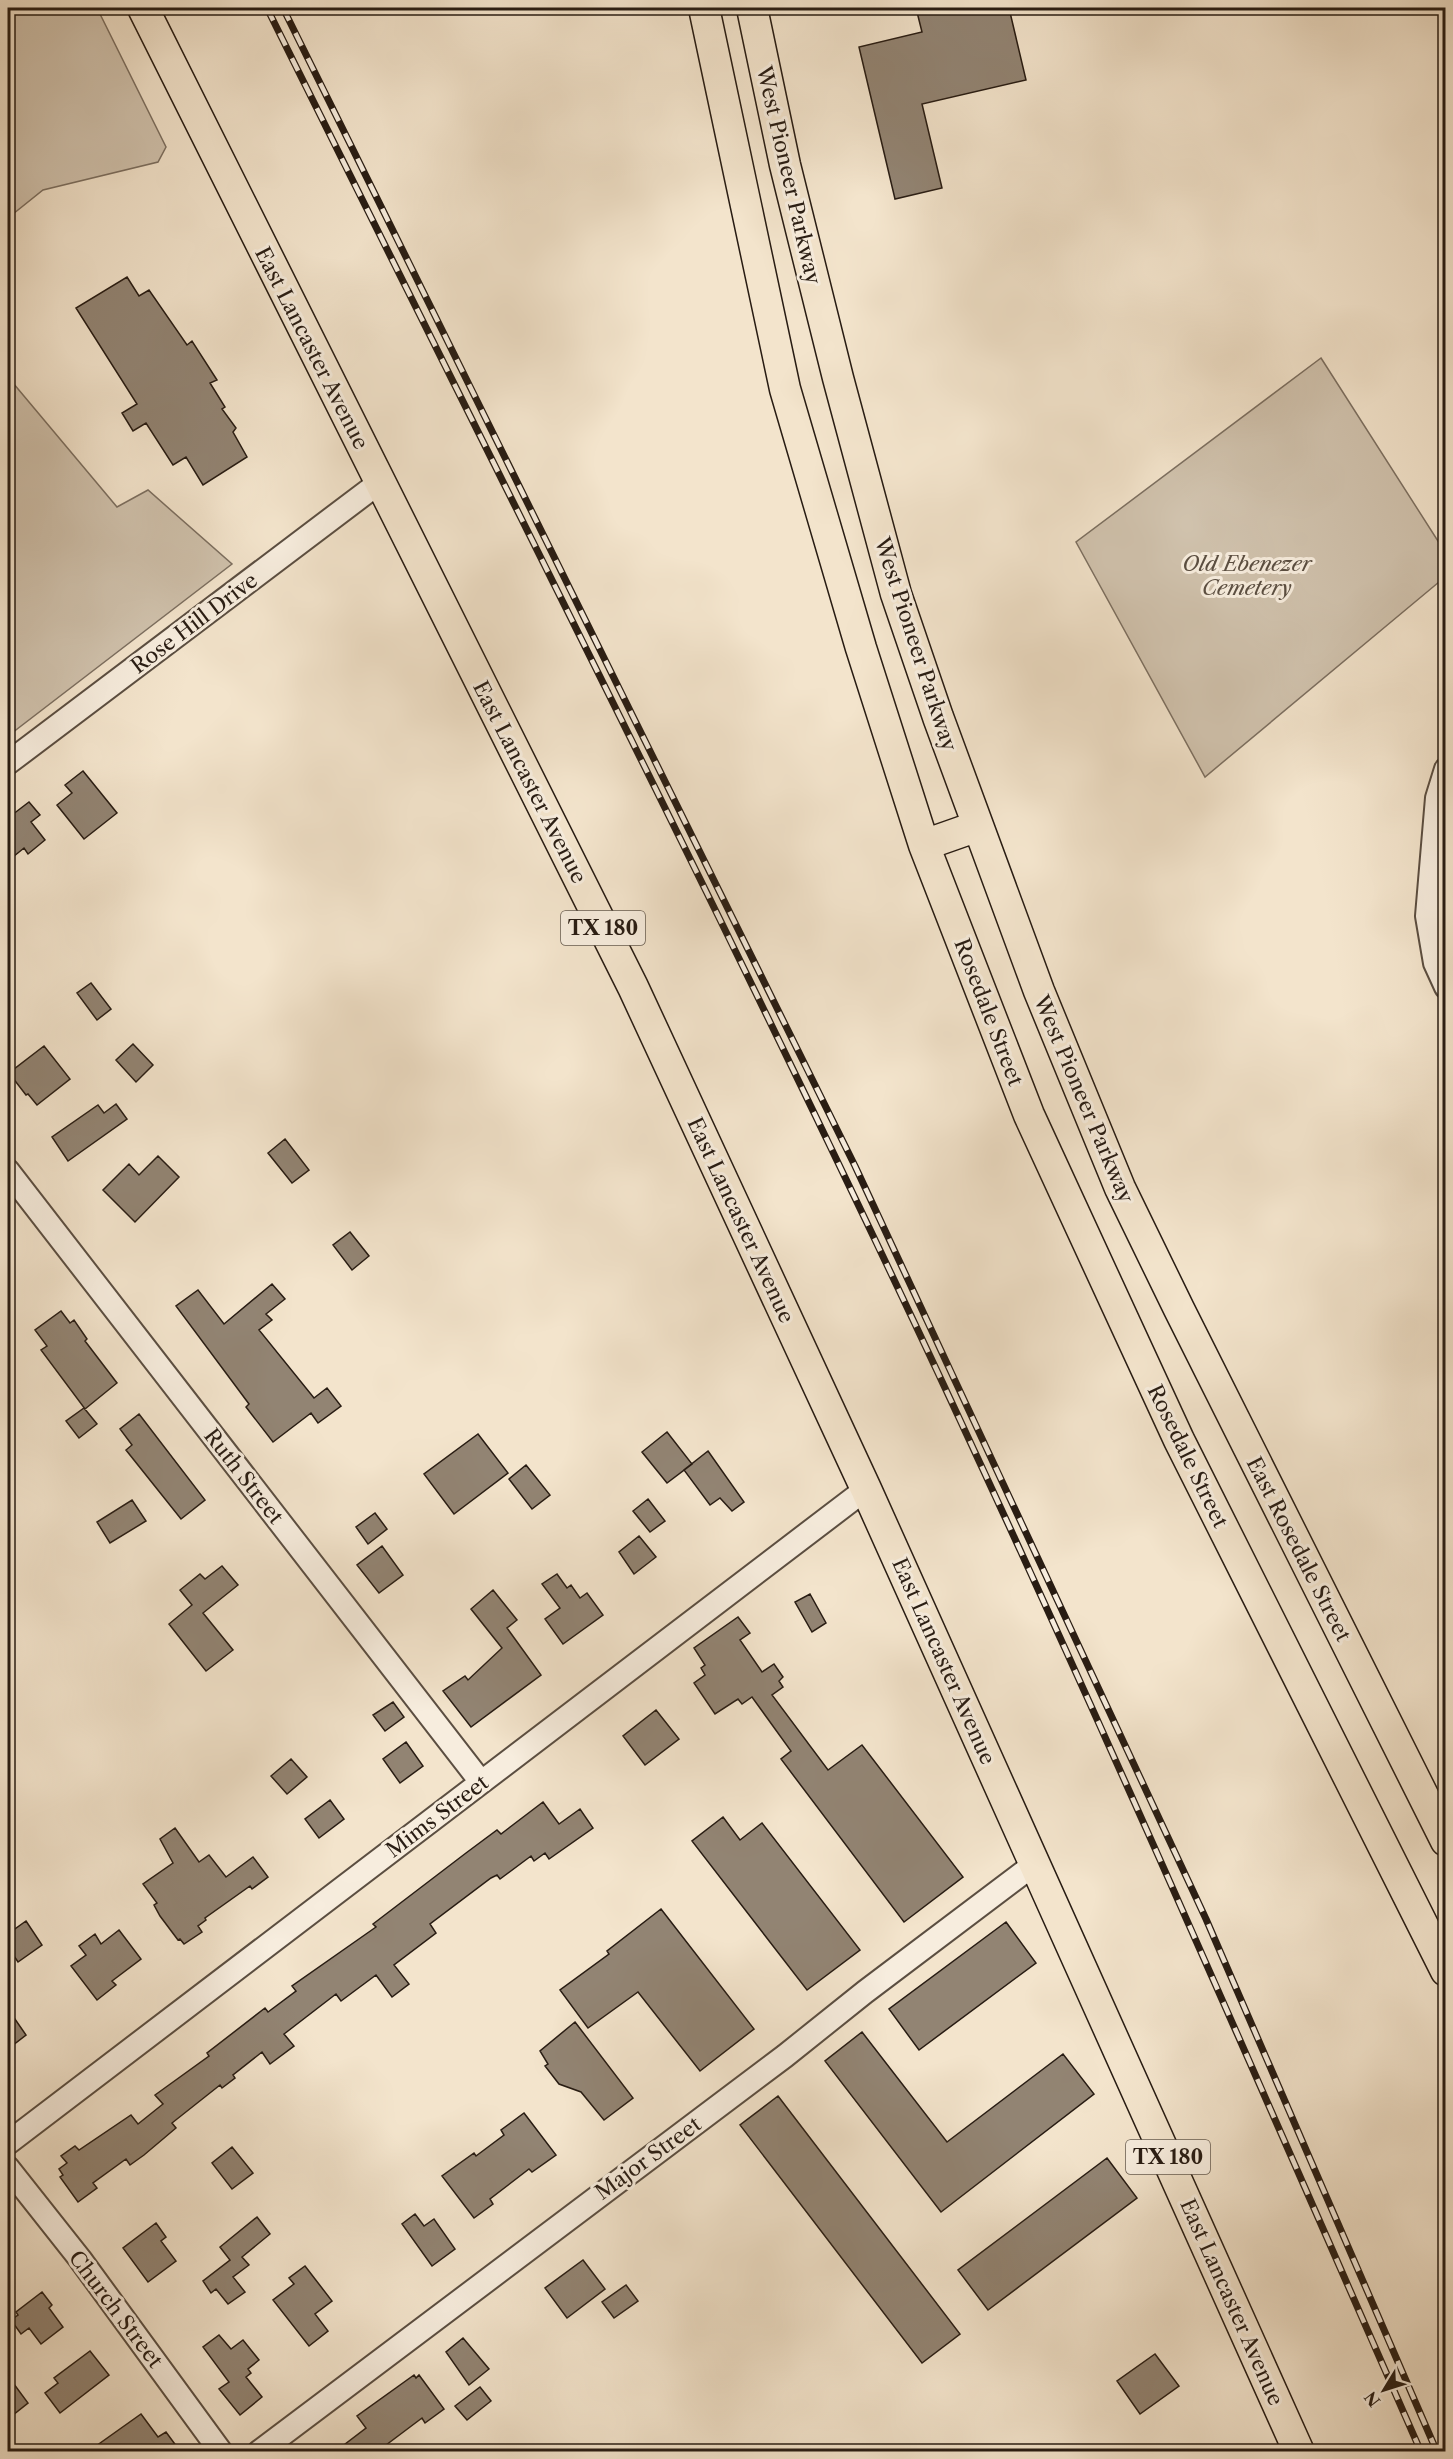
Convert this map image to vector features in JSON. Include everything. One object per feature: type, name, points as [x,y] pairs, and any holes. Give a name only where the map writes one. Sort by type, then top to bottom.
[{"type":"main road","name":"East Lancaster Avenue","points":[[143,8],[633,987],[866,1489],[1299,2451]]},
{"type":"main road","points":[[704,8],[784,389],[861,648],[924,845],[978,826]]},
{"type":"main road","name":"West Pioneer Parkway","points":[[752,8],[785,165],[832,356],[896,594],[1039,991],[1120,1188],[1153,1256]]},
{"type":"main road","name":"Rosedale Street","points":[[924,845],[1029,1115],[1179,1440],[1446,1971]]},
{"type":"main road","name":"East Rosedale Street","points":[[1153,1256],[1446,1840]]},
{"type":"street","name":"Rose Hill Drive","points":[[8,764],[380,482]]},
{"type":"street","points":[[1446,769],[1437,798],[1426,916],[1435,963],[1446,987]]},
{"type":"street","name":"Ruth Street","points":[[8,1171],[481,1782]]},
{"type":"street","name":"Mims Street","points":[[8,2143],[866,1489]]},
{"type":"street","name":"Major Street","points":[[259,2451],[785,2056],[1036,1863]]},
{"type":"street","name":"Church Street","points":[[8,2168],[80,2259],[221,2451]]},
{"type":"green space","points":[[8,8],[97,8],[166,147],[158,162],[43,190],[8,218]]},
{"type":"green space","name":"Old Ebenezer Cemetery","points":[[1321,358],[1445,552],[1445,577],[1205,777],[1076,542]]},
{"type":"green space","points":[[8,377],[117,507],[148,490],[232,564],[8,736]]},
{"type":"building","points":[[916,8],[1009,8],[1026,80],[922,104],[942,188],[895,199],[859,47],[922,32]]},
{"type":"building","points":[[127,277],[139,296],[149,290],[187,345],[192,341],[217,380],[210,383],[225,407],[222,409],[236,428],[233,432],[247,457],[203,485],[186,457],[173,465],[146,423],[133,431],[122,413],[137,404],[76,308]]},
{"type":"building","points":[[83,771],[117,813],[84,839],[57,805],[72,793],[65,785]]},
{"type":"building","points":[[29,802],[40,815],[31,822],[45,840],[28,854],[24,848],[8,861],[8,818]]},
{"type":"building","points":[[91,983],[111,1009],[97,1020],[77,993]]},
{"type":"building","points":[[133,1044],[153,1065],[136,1082],[116,1060]]},
{"type":"building","points":[[44,1046],[70,1079],[37,1105],[9,1073]]},
{"type":"building","points":[[116,1104],[127,1119],[68,1161],[52,1137],[98,1105],[104,1113]]},
{"type":"building","points":[[285,1139],[309,1170],[292,1183],[268,1153]]},
{"type":"building","points":[[158,1156],[179,1177],[135,1222],[103,1190],[129,1164],[139,1175]]},
{"type":"building","points":[[350,1232],[369,1256],[352,1270],[333,1245]]},
{"type":"building","points":[[272,1284],[285,1299],[266,1314],[272,1320],[259,1330],[314,1398],[327,1388],[341,1406],[318,1423],[311,1413],[273,1442],[246,1407],[249,1404],[176,1306],[198,1290],[224,1324]]},
{"type":"building","points":[[61,1311],[70,1323],[74,1320],[87,1339],[85,1341],[117,1383],[85,1409],[41,1350],[47,1346],[35,1330]]},
{"type":"building","points":[[84,1408],[97,1424],[79,1438],[66,1421]]},
{"type":"building","points":[[139,1414],[205,1500],[181,1519],[126,1450],[132,1445],[120,1429]]},
{"type":"building","points":[[667,1432],[692,1464],[667,1483],[642,1452]]},
{"type":"building","points":[[478,1434],[508,1473],[454,1514],[424,1474]]},
{"type":"building","points":[[708,1451],[744,1502],[732,1511],[720,1498],[710,1505],[684,1470]]},
{"type":"building","points":[[526,1465],[550,1495],[532,1509],[509,1479]]},
{"type":"building","points":[[648,1499],[665,1521],[650,1532],[633,1511]]},
{"type":"building","points":[[132,1500],[146,1521],[110,1543],[97,1522]]},
{"type":"building","points":[[375,1513],[387,1529],[368,1544],[356,1527]]},
{"type":"building","points":[[639,1536],[656,1557],[634,1574],[619,1552]]},
{"type":"building","points":[[382,1546],[403,1575],[379,1593],[357,1565]]},
{"type":"building","points":[[222,1566],[238,1585],[203,1613],[233,1650],[206,1671],[169,1624],[192,1605],[180,1590],[200,1574],[205,1579]]},
{"type":"building","points":[[557,1574],[567,1588],[571,1585],[580,1598],[587,1593],[603,1615],[563,1644],[545,1619],[560,1608],[542,1584]]},
{"type":"building","points":[[493,1590],[517,1620],[507,1628],[541,1675],[471,1727],[443,1691],[465,1676],[468,1680],[502,1648],[471,1609]]},
{"type":"building","points":[[810,1594],[826,1623],[812,1632],[795,1602]]},
{"type":"building","points":[[738,1617],[750,1633],[740,1640],[762,1672],[774,1664],[783,1677],[779,1681],[783,1687],[772,1695],[828,1770],[862,1745],[963,1877],[904,1922],[781,1759],[791,1751],[752,1697],[742,1704],[738,1699],[715,1714],[694,1683],[705,1675],[701,1668],[705,1665],[694,1648]]},
{"type":"building","points":[[393,1702],[404,1717],[385,1731],[373,1715]]},
{"type":"building","points":[[656,1710],[679,1739],[645,1765],[623,1736]]},
{"type":"building","points":[[406,1742],[423,1766],[400,1783],[383,1759]]},
{"type":"building","points":[[291,1759],[307,1777],[287,1794],[271,1776]]},
{"type":"building","points":[[330,1800],[344,1819],[319,1838],[305,1819]]},
{"type":"building","points":[[543,1802],[559,1824],[580,1809],[593,1828],[549,1859],[545,1853],[534,1861],[531,1856],[500,1879],[497,1875],[491,1878],[430,1924],[436,1933],[394,1965],[409,1984],[392,1997],[376,1975],[341,2001],[336,1994],[284,2034],[294,2046],[270,2064],[262,2052],[233,2075],[235,2078],[222,2088],[220,2085],[172,2123],[176,2128],[144,2155],[130,2165],[126,2159],[93,2183],[97,2188],[78,2202],[60,2177],[63,2175],[59,2169],[67,2163],[61,2156],[75,2146],[79,2150],[131,2115],[138,2124],[163,2104],[155,2095],[209,2056],[207,2053],[265,2008],[268,2012],[296,1991],[292,1986],[376,1927],[373,1924],[466,1853],[497,1830],[501,1834]]},
{"type":"building","points":[[723,1817],[740,1840],[762,1823],[860,1950],[807,1990],[692,1841]]},
{"type":"building","points":[[175,1828],[199,1862],[209,1855],[226,1877],[253,1857],[268,1877],[252,1889],[250,1886],[205,1918],[206,1920],[198,1926],[202,1932],[184,1944],[180,1939],[178,1940],[160,1916],[154,1905],[157,1903],[143,1884],[173,1863],[160,1839]]},
{"type":"building","points":[[661,1909],[754,2029],[700,2071],[638,1992],[588,2028],[560,1990],[609,1954],[607,1951]]},
{"type":"building","points":[[26,1921],[42,1945],[18,1962],[8,1947],[8,1934]]},
{"type":"building","points":[[1006,1922],[1036,1963],[919,2050],[889,2009]]},
{"type":"building","points":[[119,1930],[141,1959],[112,1981],[116,1985],[97,2000],[71,1966],[86,1955],[79,1946],[95,1934],[101,1944]]},
{"type":"building","points":[[8,2009],[26,2035],[8,2049]]},
{"type":"building","points":[[575,2022],[633,2098],[604,2120],[581,2092],[559,2084],[545,2066],[548,2064],[540,2051]]},
{"type":"building","points":[[862,2032],[947,2142],[1063,2054],[1094,2094],[941,2212],[825,2061]]},
{"type":"building","points":[[778,2096],[960,2334],[922,2363],[740,2125]]},
{"type":"building","points":[[524,2113],[556,2155],[532,2172],[529,2169],[490,2199],[493,2204],[474,2218],[442,2176],[474,2153],[476,2156],[504,2135],[501,2130]]},
{"type":"building","points":[[232,2147],[253,2173],[232,2189],[212,2163]]},
{"type":"building","points":[[1107,2158],[1137,2198],[988,2310],[958,2270]]},
{"type":"building","points":[[415,2214],[424,2226],[434,2219],[455,2249],[432,2266],[402,2224]]},
{"type":"building","points":[[257,2217],[270,2234],[242,2257],[249,2265],[233,2277],[245,2292],[228,2304],[216,2289],[211,2293],[203,2281],[230,2260],[220,2247]]},
{"type":"building","points":[[156,2223],[166,2237],[161,2241],[176,2261],[148,2282],[123,2248]]},
{"type":"building","points":[[583,2260],[605,2289],[567,2318],[545,2288]]},
{"type":"building","points":[[305,2266],[332,2301],[315,2314],[328,2331],[309,2346],[273,2300],[294,2284],[289,2278]]},
{"type":"building","points":[[626,2285],[638,2301],[614,2318],[602,2302]]},
{"type":"building","points":[[42,2292],[52,2305],[49,2308],[63,2327],[41,2344],[29,2328],[21,2334],[11,2320],[18,2315],[16,2312]]},
{"type":"building","points":[[219,2335],[231,2349],[243,2340],[259,2360],[248,2369],[251,2373],[246,2377],[262,2397],[240,2415],[219,2389],[229,2382],[203,2347]]},
{"type":"building","points":[[463,2338],[489,2369],[469,2385],[446,2352]]},
{"type":"building","points":[[90,2351],[109,2375],[60,2413],[45,2393],[58,2383],[54,2378]]},
{"type":"building","points":[[1155,2354],[1179,2386],[1140,2414],[1117,2381]]},
{"type":"building","points":[[414,2375],[416,2378],[419,2375],[444,2409],[425,2423],[422,2418],[378,2451],[336,2451],[366,2428],[357,2416]]},
{"type":"building","points":[[8,2376],[28,2403],[8,2419]]},
{"type":"building","points":[[480,2387],[491,2401],[467,2420],[455,2406]]},
{"type":"building","points":[[141,2414],[158,2437],[166,2432],[180,2451],[89,2451]]},
{"type":"railway","points":[[267,8],[675,829],[915,1324],[1109,1745],[1421,2452]]},
{"type":"railway","points":[[283,8],[855,1166],[1206,1919],[1437,2452]]}]
